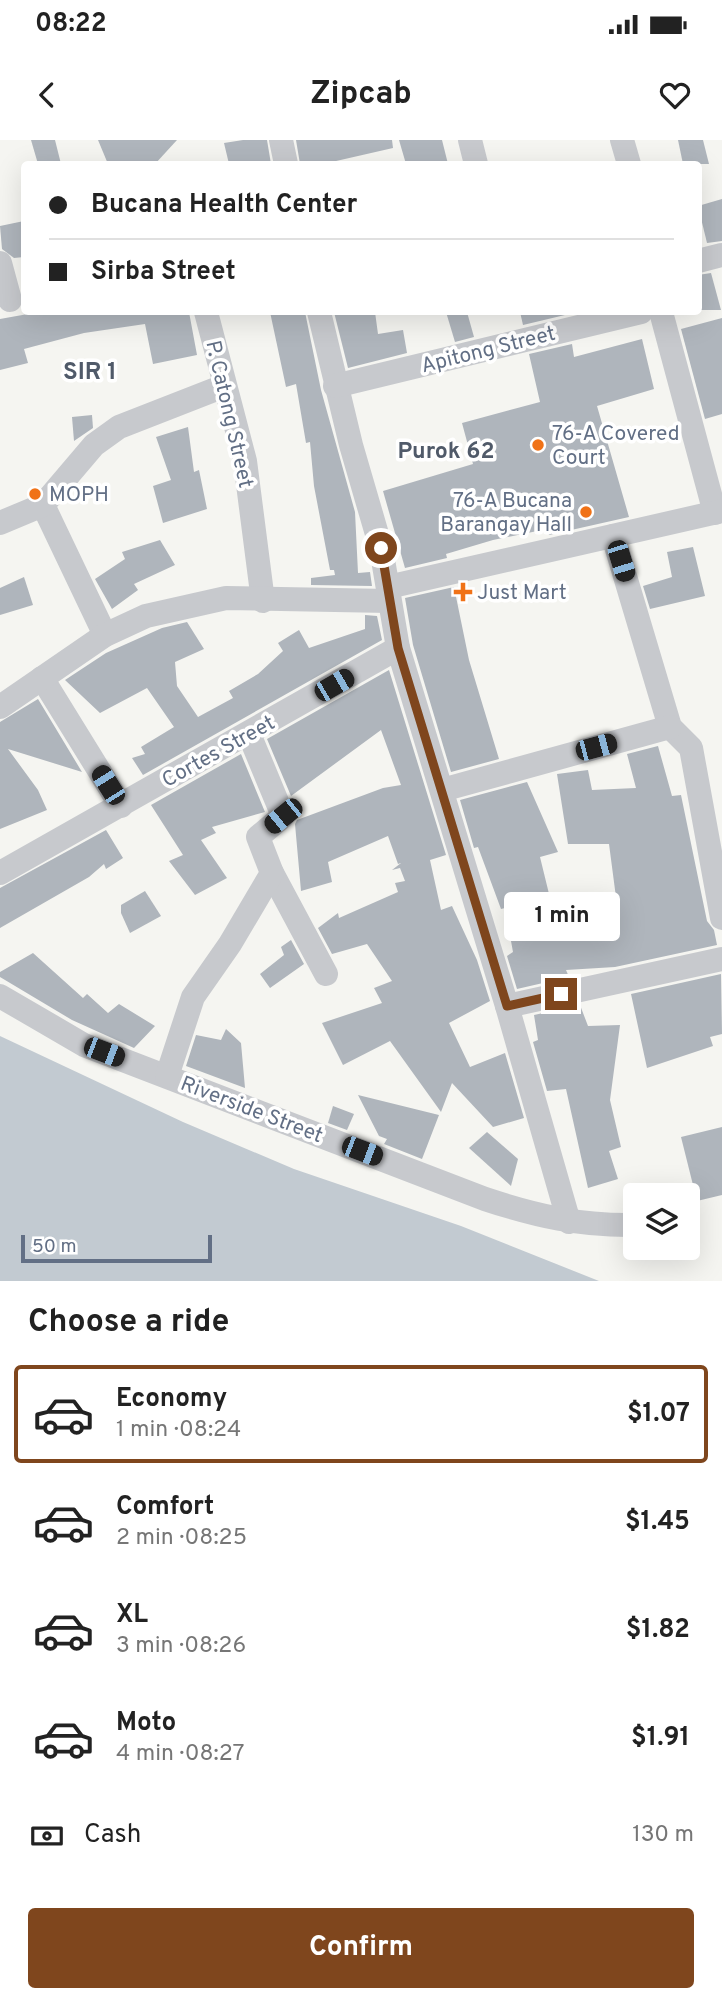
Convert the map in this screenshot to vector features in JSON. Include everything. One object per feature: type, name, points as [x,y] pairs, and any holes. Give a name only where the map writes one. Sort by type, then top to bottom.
[{"type":"street","points":[[281,140],[285,161]]},
{"type":"street","points":[[470,140],[475,161]]},
{"type":"street","points":[[622,140],[628,161]]},
{"type":"street","points":[[702,260],[722,255]]},
{"type":"street","points":[[0,263],[11,300]]},
{"type":"street","name":"P. Catong Street","points":[[207,315],[245,461],[263,601]]},
{"type":"street","points":[[320,315],[335,386],[381,548],[398,648],[507,1006],[569,1222]]},
{"type":"street","name":"Apitong Street","points":[[335,386],[629,315]]},
{"type":"street","points":[[0,707],[105,635],[146,616],[189,604],[226,598],[263,601],[389,594],[613,536],[718,512],[663,315]]},
{"type":"street","points":[[0,523],[43,505],[94,445],[120,427],[224,386]]},
{"type":"street","points":[[43,505],[105,635]]},
{"type":"street","points":[[613,536],[670,727],[691,748],[722,918]]},
{"type":"street","name":"Cortes Street","points":[[0,873],[398,648]]},
{"type":"street","points":[[42,678],[121,806]]},
{"type":"street","points":[[442,790],[670,727]]},
{"type":"street","points":[[249,734],[283,816],[258,836],[272,873],[327,974]]},
{"type":"street","points":[[167,1076],[193,997],[230,944],[272,873]]},
{"type":"street","points":[[507,1006],[722,959]]},
{"type":"street","name":"Riverside Street","points":[[0,996],[84,1045],[485,1199],[537,1216],[569,1222],[623,1224]]},
{"type":"shaded area","points":[[0,1036],[183,1122],[294,1169],[461,1226],[599,1281],[0,1281]]},
{"type":"building","points":[[31,140],[55,140],[60,161],[37,161]]},
{"type":"building","points":[[98,140],[177,140],[158,161],[107,161]]},
{"type":"building","points":[[267,140],[270,161],[228,161],[224,143]]},
{"type":"building","points":[[296,140],[392,140],[393,148],[336,161],[300,161]]},
{"type":"building","points":[[399,140],[442,140],[447,161],[405,161]]},
{"type":"building","points":[[678,140],[703,140],[709,164],[702,164],[702,161],[682,161]]},
{"type":"building","points":[[722,199],[722,241],[707,243],[702,222],[702,205]]},
{"type":"building","points":[[21,222],[21,257],[14,258],[2,249],[0,226]]},
{"type":"building","points":[[711,273],[721,310],[702,310],[702,274]]},
{"type":"building","points":[[22,315],[190,315],[197,355],[153,364],[145,324],[84,333],[24,349],[28,363],[0,370],[0,319]]},
{"type":"building","points":[[271,315],[306,315],[321,390],[355,512],[358,573],[370,572],[372,586],[311,585],[311,578],[335,575],[334,570],[330,570],[314,486],[310,442],[306,443],[296,384],[286,387]]},
{"type":"building","points":[[335,315],[375,315],[378,334],[403,330],[407,353],[348,368]]},
{"type":"building","points":[[447,315],[468,315],[474,337],[455,342]]},
{"type":"building","points":[[521,315],[565,315],[523,325]]},
{"type":"building","points":[[722,318],[722,414],[705,419],[681,329]]},
{"type":"building","points":[[642,339],[654,389],[597,406],[629,517],[549,535],[547,529],[493,540],[446,554],[447,558],[405,568],[383,491],[473,464],[462,423],[540,402],[529,354],[572,344],[574,357]]},
{"type":"building","points":[[92,415],[93,428],[74,441],[72,417]]},
{"type":"building","points":[[188,427],[194,472],[199,470],[207,509],[163,523],[153,486],[171,480],[156,437]]},
{"type":"building","points":[[160,540],[175,565],[134,584],[138,590],[112,609],[95,579],[125,559],[122,552]]},
{"type":"building","points":[[693,547],[705,596],[650,609],[643,586],[672,577],[667,552]]},
{"type":"building","points":[[24,577],[33,605],[0,615],[0,588]]},
{"type":"building","points":[[454,587],[469,660],[499,759],[451,772],[413,645],[405,598]]},
{"type":"building","points":[[365,615],[377,616],[382,640],[143,775],[132,758],[145,754],[141,747],[174,727],[147,688],[100,713],[65,680],[106,653],[162,628],[187,622],[204,649],[175,662],[177,686],[198,717],[233,698],[229,691],[258,674],[283,651],[278,643],[299,630],[309,648],[365,629]]},
{"type":"building","points":[[389,670],[446,855],[430,860],[441,910],[452,906],[477,960],[490,1001],[449,1023],[470,1067],[505,1053],[524,1118],[493,1127],[452,1083],[441,1112],[390,1041],[343,1065],[322,1023],[382,1003],[374,988],[392,981],[367,944],[332,954],[318,928],[338,913],[339,918],[398,892],[395,883],[405,881],[400,868],[392,870],[401,863],[398,864],[388,836],[328,862],[332,882],[301,891],[295,824],[297,820],[383,788],[401,785],[381,730],[291,796],[267,739]]},
{"type":"building","points":[[38,699],[82,772],[8,749],[38,790],[47,810],[0,829],[0,722]]},
{"type":"building","points":[[658,746],[672,796],[681,795],[707,921],[714,930],[717,945],[615,967],[566,970],[569,977],[517,989],[507,956],[513,952],[505,908],[501,909],[478,847],[474,848],[460,800],[527,782],[558,852],[540,857],[550,898],[569,894],[575,918],[617,905],[609,844],[568,844],[557,774],[588,770],[592,790],[636,788],[627,754]]},
{"type":"building","points":[[241,754],[265,812],[212,827],[216,833],[201,840],[227,878],[195,895],[169,861],[183,855],[151,805]]},
{"type":"building","points":[[106,830],[123,858],[106,869],[104,864],[89,877],[0,928],[0,888]]},
{"type":"building","points":[[145,891],[161,916],[130,933],[121,913],[121,905]]},
{"type":"building","points":[[291,940],[304,964],[270,988],[260,974],[284,955],[281,947]]},
{"type":"building","points":[[33,953],[83,998],[87,994],[108,1013],[119,1004],[155,1026],[134,1048],[72,1020],[0,977],[0,972]]},
{"type":"building","points":[[721,974],[722,1034],[710,1037],[713,1046],[647,1068],[631,994]]},
{"type":"building","points":[[580,1005],[588,1026],[620,1025],[610,1100],[621,1147],[609,1151],[618,1179],[588,1188],[566,1089],[547,1091],[533,1042],[538,1040],[534,1015]]},
{"type":"building","points":[[226,1029],[241,1043],[245,1088],[186,1066],[196,1035],[221,1040]]},
{"type":"building","points":[[358,1095],[439,1115],[422,1159],[384,1144],[387,1139],[379,1136]]},
{"type":"building","points":[[333,1106],[354,1114],[347,1130],[328,1123]]},
{"type":"building","points":[[722,1127],[722,1195],[700,1200],[700,1183],[692,1183],[681,1137]]},
{"type":"building","points":[[487,1132],[518,1159],[511,1186],[469,1148]]},
{"type":"place","name":"76-A Covered Court","points":[[538,445]]},
{"type":"place","name":"MOPH","points":[[35,494]]},
{"type":"place","name":"76-A Bucana Barangay Hall","points":[[586,512]]},
{"type":"place","name":"Just Mart","points":[[463,592]]},
{"type":"district","name":"SIR 1","points":[[90,371]]},
{"type":"district","name":"Purok 62","points":[[446,450]]},
{"type":"route","points":[[381,548],[391,621],[398,648],[507,1006],[561,994]]}]
